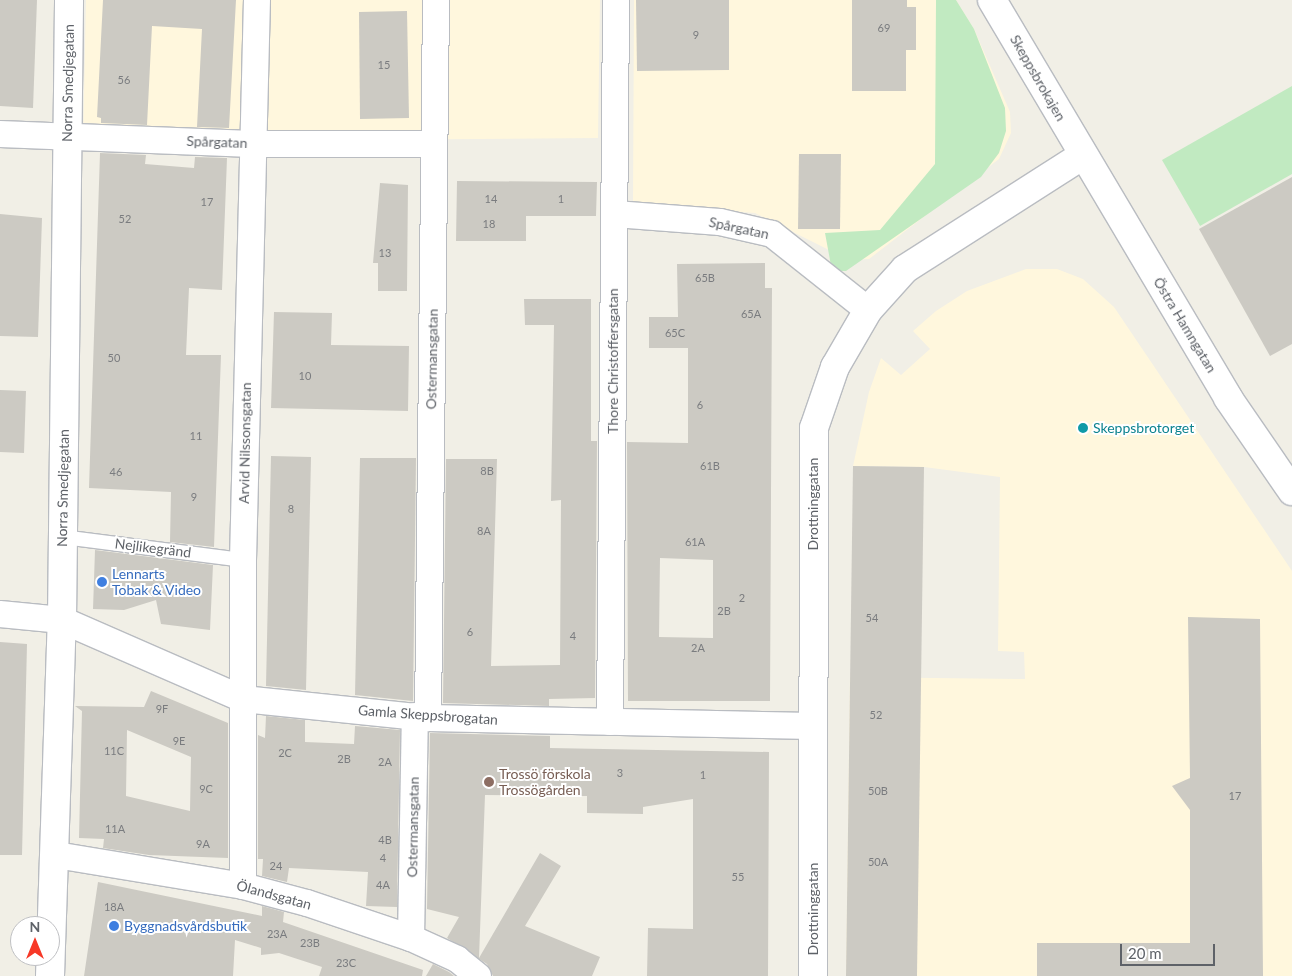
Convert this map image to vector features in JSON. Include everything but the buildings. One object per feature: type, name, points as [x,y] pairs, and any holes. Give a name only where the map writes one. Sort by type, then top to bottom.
[{"type":"street","name":"Norra Smedjegatan","points":[[50,976],[56,855],[62,620],[69,0]]},
{"type":"street","name":"Arvid Nilssonsgatan","points":[[243,886],[243,560],[257,0]]},
{"type":"street","name":"Ostermansgatan","points":[[411,938],[421,717],[436,0]]},
{"type":"street","name":"Thore Christoffersgatan","points":[[610,722],[616,0]]},
{"type":"street","name":"Skeppsbrokajen","points":[[992,0],[1083,155]]},
{"type":"street","name":"Spårgatan","points":[[0,134],[252,144],[434,144]]},
{"type":"street","name":"Drottninggatan","points":[[813,976],[814,428],[835,368],[868,310],[905,269],[1083,155]]},
{"type":"street","name":"Östra Hamngatan","points":[[1083,155],[1228,398],[1292,491]]},
{"type":"street","name":"Spårgatan","points":[[615,214],[720,222],[772,234],[868,310]]},
{"type":"street","name":"Gamla Skeppsbrogatan","points":[[0,614],[62,620],[242,699],[421,717],[812,726]]},
{"type":"street","name":"Ölandsgatan","points":[[56,855],[243,886],[411,938],[457,959],[478,976]]},
{"type":"lane","name":"Nejlikegränd","points":[[63,537],[243,560]]},
{"type":"shaded area","points":[[86,0],[600,0],[598,138],[83,142]]},
{"type":"shaded area","points":[[634,0],[956,0],[974,29],[1010,112],[1011,133],[999,159],[869,259],[849,260],[755,213],[633,204]]},
{"type":"shaded area","points":[[1026,269],[1057,269],[1083,279],[1114,307],[1292,571],[1292,976],[846,976],[850,677],[1025,679],[1024,652],[998,651],[1000,477],[924,467],[853,466],[869,392],[881,358],[901,375],[930,349],[913,331],[936,311],[967,291]]},
{"type":"green space","points":[[936,0],[956,0],[974,29],[1005,108],[1006,131],[999,153],[981,177],[846,271],[832,271],[825,233],[880,230],[935,164]]},
{"type":"green space","points":[[1292,86],[1292,174],[1200,226],[1162,160]]},
{"type":"place","name":"Skeppsbrotorget","points":[[1083,428]]},
{"type":"place","name":"Lennarts Tobak & Video","points":[[102,582]]},
{"type":"place","name":"Trossö förskola Trossögården","points":[[489,782]]},
{"type":"place","name":"Byggnadsvårdsbutik","points":[[114,926]]}]
